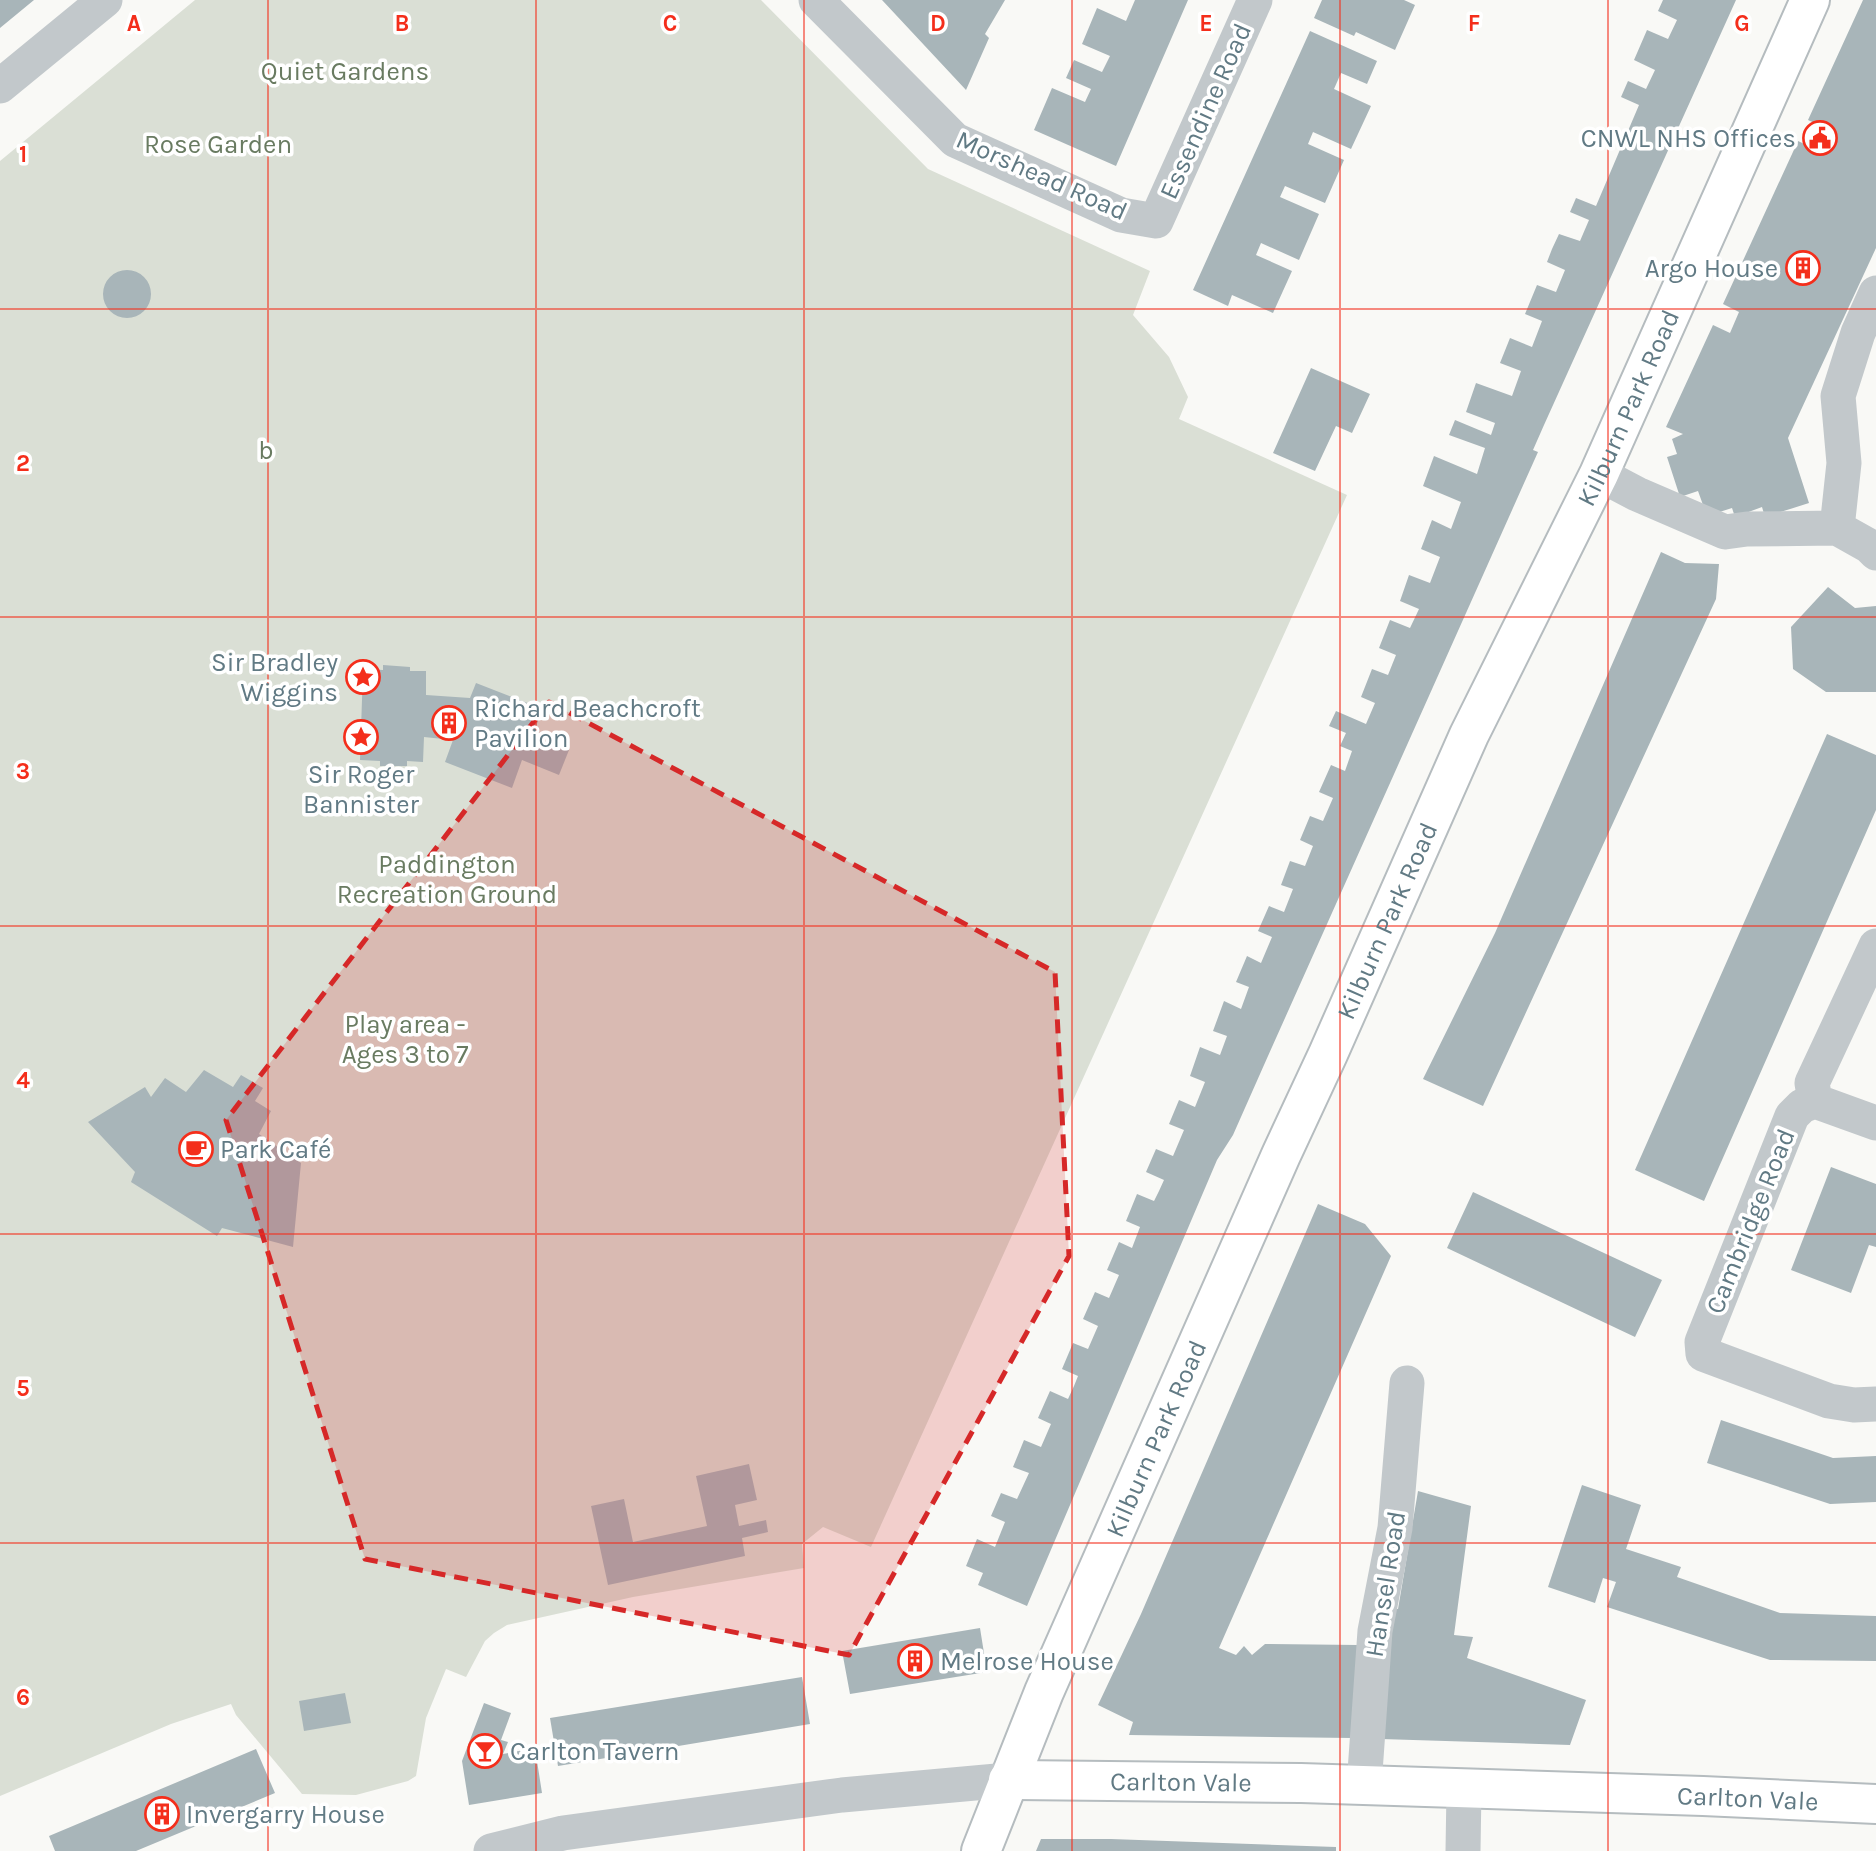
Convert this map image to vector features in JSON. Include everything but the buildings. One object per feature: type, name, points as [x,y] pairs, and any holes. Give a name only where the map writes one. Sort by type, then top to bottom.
[{"type":"main road","name":"Kilburn Park Road","points":[[981,1851],[1044,1692],[1469,735],[1599,474],[1811,0]]},
{"type":"main road","name":"Carlton Vale","points":[[1008,1780],[1301,1783],[1689,1795],[1876,1804]]},
{"type":"street","points":[[0,86],[105,0]]},
{"type":"street","name":"Morshead Road","points":[[816,0],[954,140],[1121,215],[1156,221]]},
{"type":"street","name":"Essendine Road","points":[[1156,221],[1255,0]]},
{"type":"street","points":[[1837,528],[1844,463],[1838,396],[1867,333],[1876,293]]},
{"type":"street","points":[[1599,474],[1637,494],[1725,532],[1747,529],[1837,528],[1869,546],[1876,553]]},
{"type":"street","name":"Cambridge Road","points":[[1876,946],[1812,1083],[1815,1101],[1802,1106],[1792,1116],[1702,1342],[1703,1354],[1829,1401],[1854,1405],[1876,1404]]},
{"type":"street","points":[[1815,1101],[1876,1123]]},
{"type":"street","name":"Hansel Road","points":[[1364,1786],[1375,1631],[1395,1528],[1407,1383]]},
{"type":"street","name":"Carlton Vale","points":[[491,1851],[563,1833],[842,1795],[1008,1780]]},
{"type":"street","points":[[1463,1851],[1464,1789]]},
{"type":"highlighted area","points":[[549,702],[1055,972],[1069,1256],[849,1655],[365,1559],[226,1120]]},
{"type":"green space","name":"Paddington Recreation Ground","points":[[195,0],[761,0],[928,169],[1150,271],[1133,315],[1169,357],[1188,397],[1179,419],[1347,495],[871,1547],[823,1527],[802,1544],[804,1568],[633,1597],[507,1625],[485,1641],[466,1677],[446,1669],[426,1718],[416,1776],[408,1781],[356,1795],[302,1794],[236,1715],[231,1704],[171,1724],[0,1796],[0,161]]},
{"type":"place","name":"CNWL NHS Offices","points":[[1820,138]]},
{"type":"place","name":"Argo House","points":[[1803,268]]},
{"type":"place","name":"Sir Bradley Wiggins","points":[[363,677]]},
{"type":"place","name":"Richard Beachcroft Pavilion","points":[[449,723]]},
{"type":"place","name":"Sir Roger Bannister","points":[[361,737]]},
{"type":"place","name":"Park Café","points":[[196,1149]]},
{"type":"place","name":"Melrose House","points":[[915,1661]]},
{"type":"place","name":"Carlton Tavern","points":[[485,1751]]},
{"type":"place","name":"Invergarry House","points":[[162,1814]]},
{"type":"park label","name":"Quiet Gardens","points":[[345,71]]},
{"type":"park label","name":"Rose Garden","points":[[218,144]]},
{"type":"park label","name":"b","points":[[266,450]]},
{"type":"park label","name":"Play area - Ages 3 to 7","points":[[405,1039]]}]
